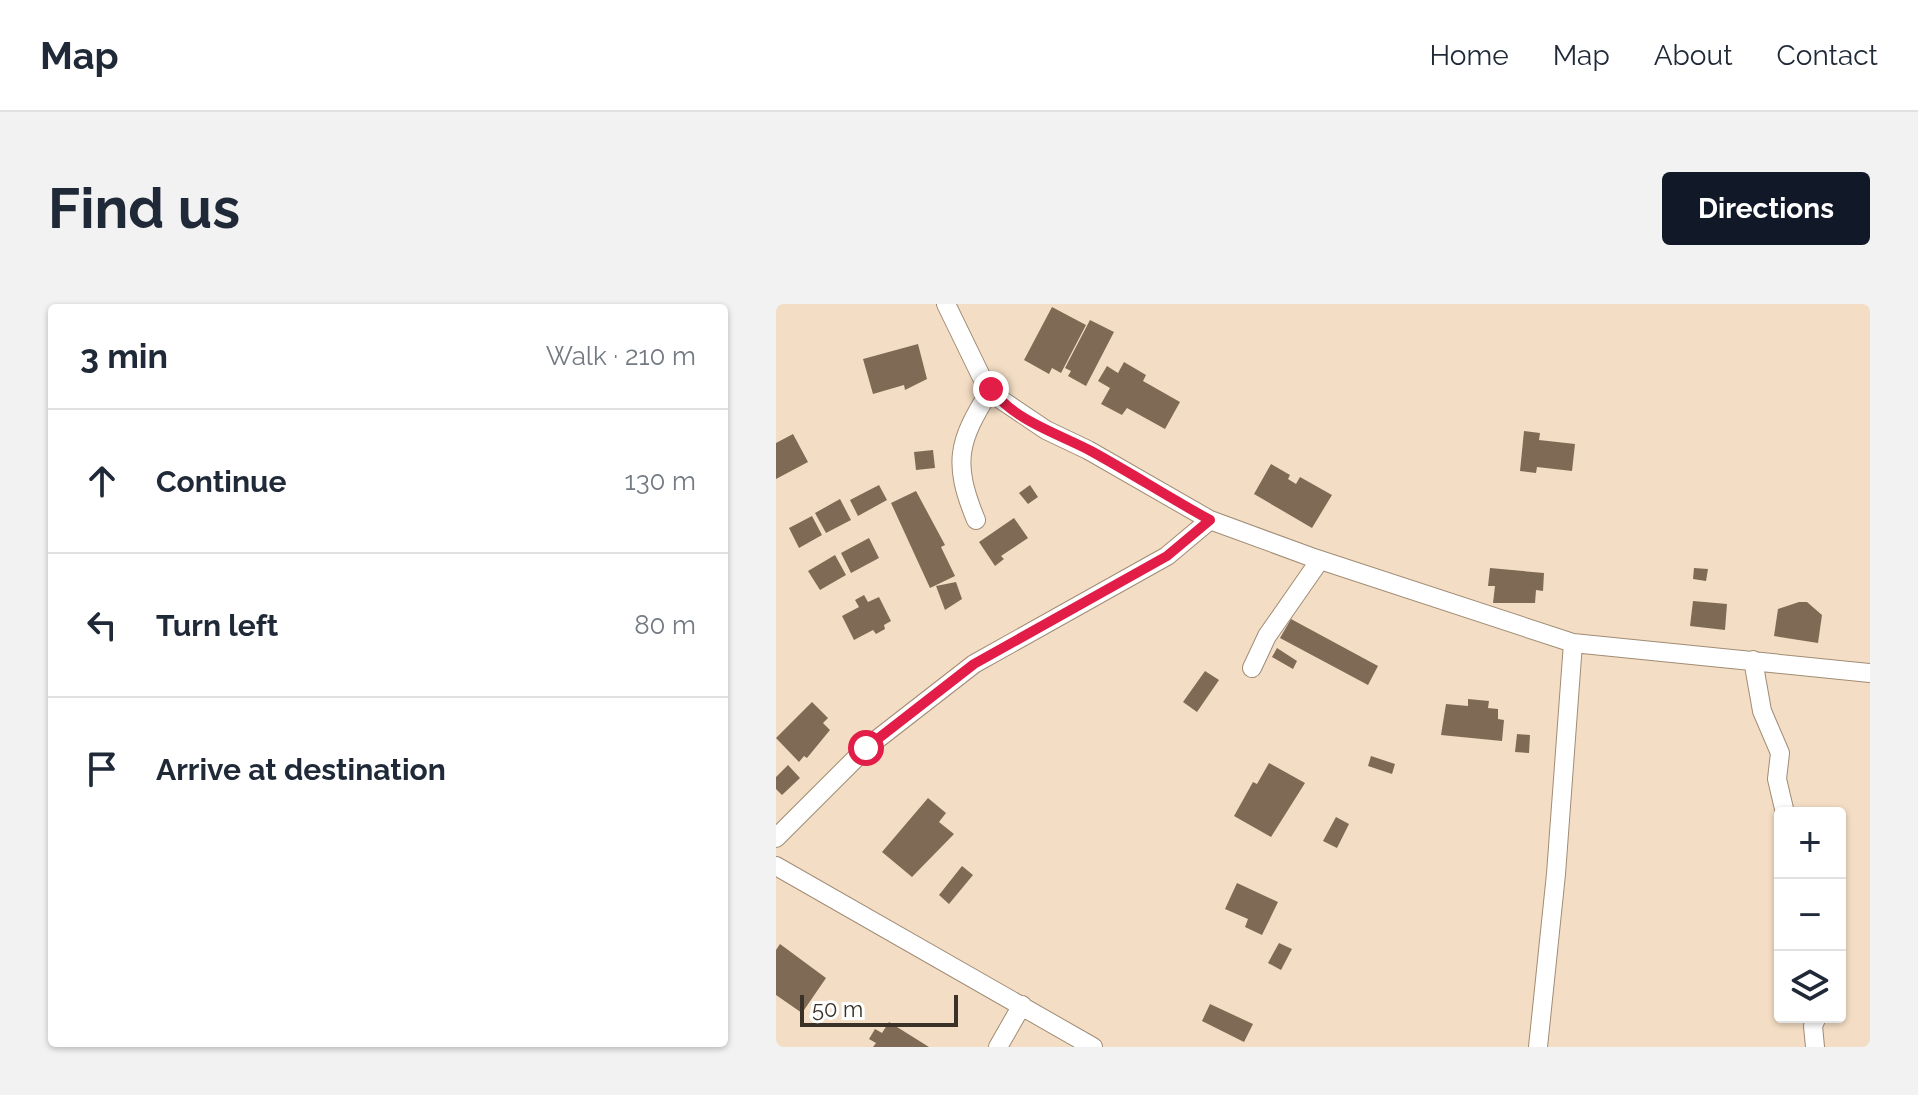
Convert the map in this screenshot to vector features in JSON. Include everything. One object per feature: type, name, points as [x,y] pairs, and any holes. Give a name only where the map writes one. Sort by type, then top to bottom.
[{"type":"street","points":[[946,304],[981,376],[1013,410],[1210,520],[1320,560],[1573,643],[1870,673]]},
{"type":"street","points":[[976,520],[964,491],[961,450],[964,434],[991,389]]},
{"type":"street","points":[[776,838],[866,748],[974,664],[1167,556],[1210,520]]},
{"type":"street","points":[[1252,668],[1267,636],[1320,560]]},
{"type":"street","points":[[1538,1047],[1556,874],[1573,643]]},
{"type":"street","points":[[1753,660],[1762,711],[1780,753],[1777,779],[1784,807]]},
{"type":"street","points":[[776,866],[1093,1047]]},
{"type":"street","points":[[998,1047],[1022,1005]]},
{"type":"street","points":[[1814,1023],[1815,1047]]},
{"type":"building","points":[[1052,307],[1086,325],[1061,373],[1052,368],[1049,374],[1024,360]]},
{"type":"building","points":[[1090,320],[1114,332],[1086,386],[1068,376],[1071,371],[1065,368]]},
{"type":"building","points":[[918,344],[927,379],[905,390],[904,385],[873,394],[863,359]]},
{"type":"building","points":[[1124,362],[1146,375],[1143,381],[1180,402],[1165,429],[1127,408],[1122,415],[1101,404],[1110,388],[1098,381],[1107,366],[1118,373]]},
{"type":"building","points":[[1524,431],[1540,433],[1539,440],[1575,444],[1572,471],[1537,467],[1536,473],[1520,471]]},
{"type":"building","points":[[793,434],[808,462],[776,479],[776,443]]},
{"type":"building","points":[[933,450],[935,468],[916,470],[914,452]]},
{"type":"building","points":[[1271,464],[1290,475],[1288,479],[1296,484],[1300,477],[1332,495],[1312,528],[1254,494]]},
{"type":"building","points":[[879,485],[887,500],[858,516],[850,500]]},
{"type":"building","points":[[1030,485],[1038,497],[1028,504],[1019,493]]},
{"type":"building","points":[[916,491],[945,545],[941,547],[955,576],[930,588],[891,503]]},
{"type":"building","points":[[840,499],[851,520],[826,533],[815,513]]},
{"type":"building","points":[[812,516],[822,535],[799,548],[789,528]]},
{"type":"building","points":[[1014,518],[1028,538],[1001,556],[1004,559],[995,566],[979,542]]},
{"type":"building","points":[[869,538],[879,558],[851,573],[841,553]]},
{"type":"building","points":[[835,555],[846,575],[820,590],[808,571]]},
{"type":"building","points":[[1490,568],[1544,573],[1543,591],[1536,590],[1535,603],[1493,603],[1495,586],[1488,586]]},
{"type":"building","points":[[1694,568],[1708,569],[1706,581],[1693,579]]},
{"type":"building","points":[[956,582],[962,599],[945,610],[936,586]]},
{"type":"building","points":[[864,595],[868,602],[879,597],[891,621],[876,634],[873,630],[854,640],[842,616],[859,607],[855,600]]},
{"type":"building","points":[[1693,601],[1727,604],[1725,630],[1690,626]]},
{"type":"building","points":[[1807,602],[1822,615],[1818,643],[1774,636],[1778,609]]},
{"type":"building","points":[[1291,619],[1378,666],[1368,685],[1280,638]]},
{"type":"building","points":[[1277,648],[1297,661],[1293,669],[1272,657]]},
{"type":"building","points":[[1205,671],[1219,680],[1197,712],[1183,702]]},
{"type":"building","points":[[1468,699],[1489,701],[1488,708],[1498,709],[1498,719],[1504,720],[1502,741],[1441,735],[1446,704],[1468,706]]},
{"type":"building","points":[[812,702],[828,718],[823,723],[830,730],[807,758],[804,756],[799,762],[776,738]]},
{"type":"building","points":[[1517,734],[1530,735],[1529,753],[1515,752]]},
{"type":"building","points":[[1371,756],[1395,764],[1392,774],[1368,766]]},
{"type":"building","points":[[1269,763],[1305,783],[1271,837],[1234,816],[1253,782],[1257,784]]},
{"type":"building","points":[[788,765],[800,778],[782,795],[776,789],[776,777]]},
{"type":"building","points":[[928,798],[946,813],[939,822],[954,834],[912,877],[882,852]]},
{"type":"building","points":[[1336,817],[1349,824],[1337,848],[1323,841]]},
{"type":"building","points":[[962,866],[973,875],[949,904],[939,895]]},
{"type":"building","points":[[1237,883],[1278,902],[1262,935],[1245,927],[1248,919],[1225,909]]},
{"type":"building","points":[[1279,943],[1292,949],[1281,970],[1268,963]]},
{"type":"building","points":[[780,944],[826,978],[802,1013],[776,995],[776,950]]},
{"type":"building","points":[[1210,1004],[1253,1024],[1244,1042],[1202,1021]]},
{"type":"building","points":[[889,1022],[929,1047],[873,1047],[876,1043],[869,1039],[875,1029],[882,1033]]},
{"type":"route","points":[[866,748],[974,664],[1167,556],[1210,520],[1088,450],[1046,430],[1013,410],[991,389]]}]
